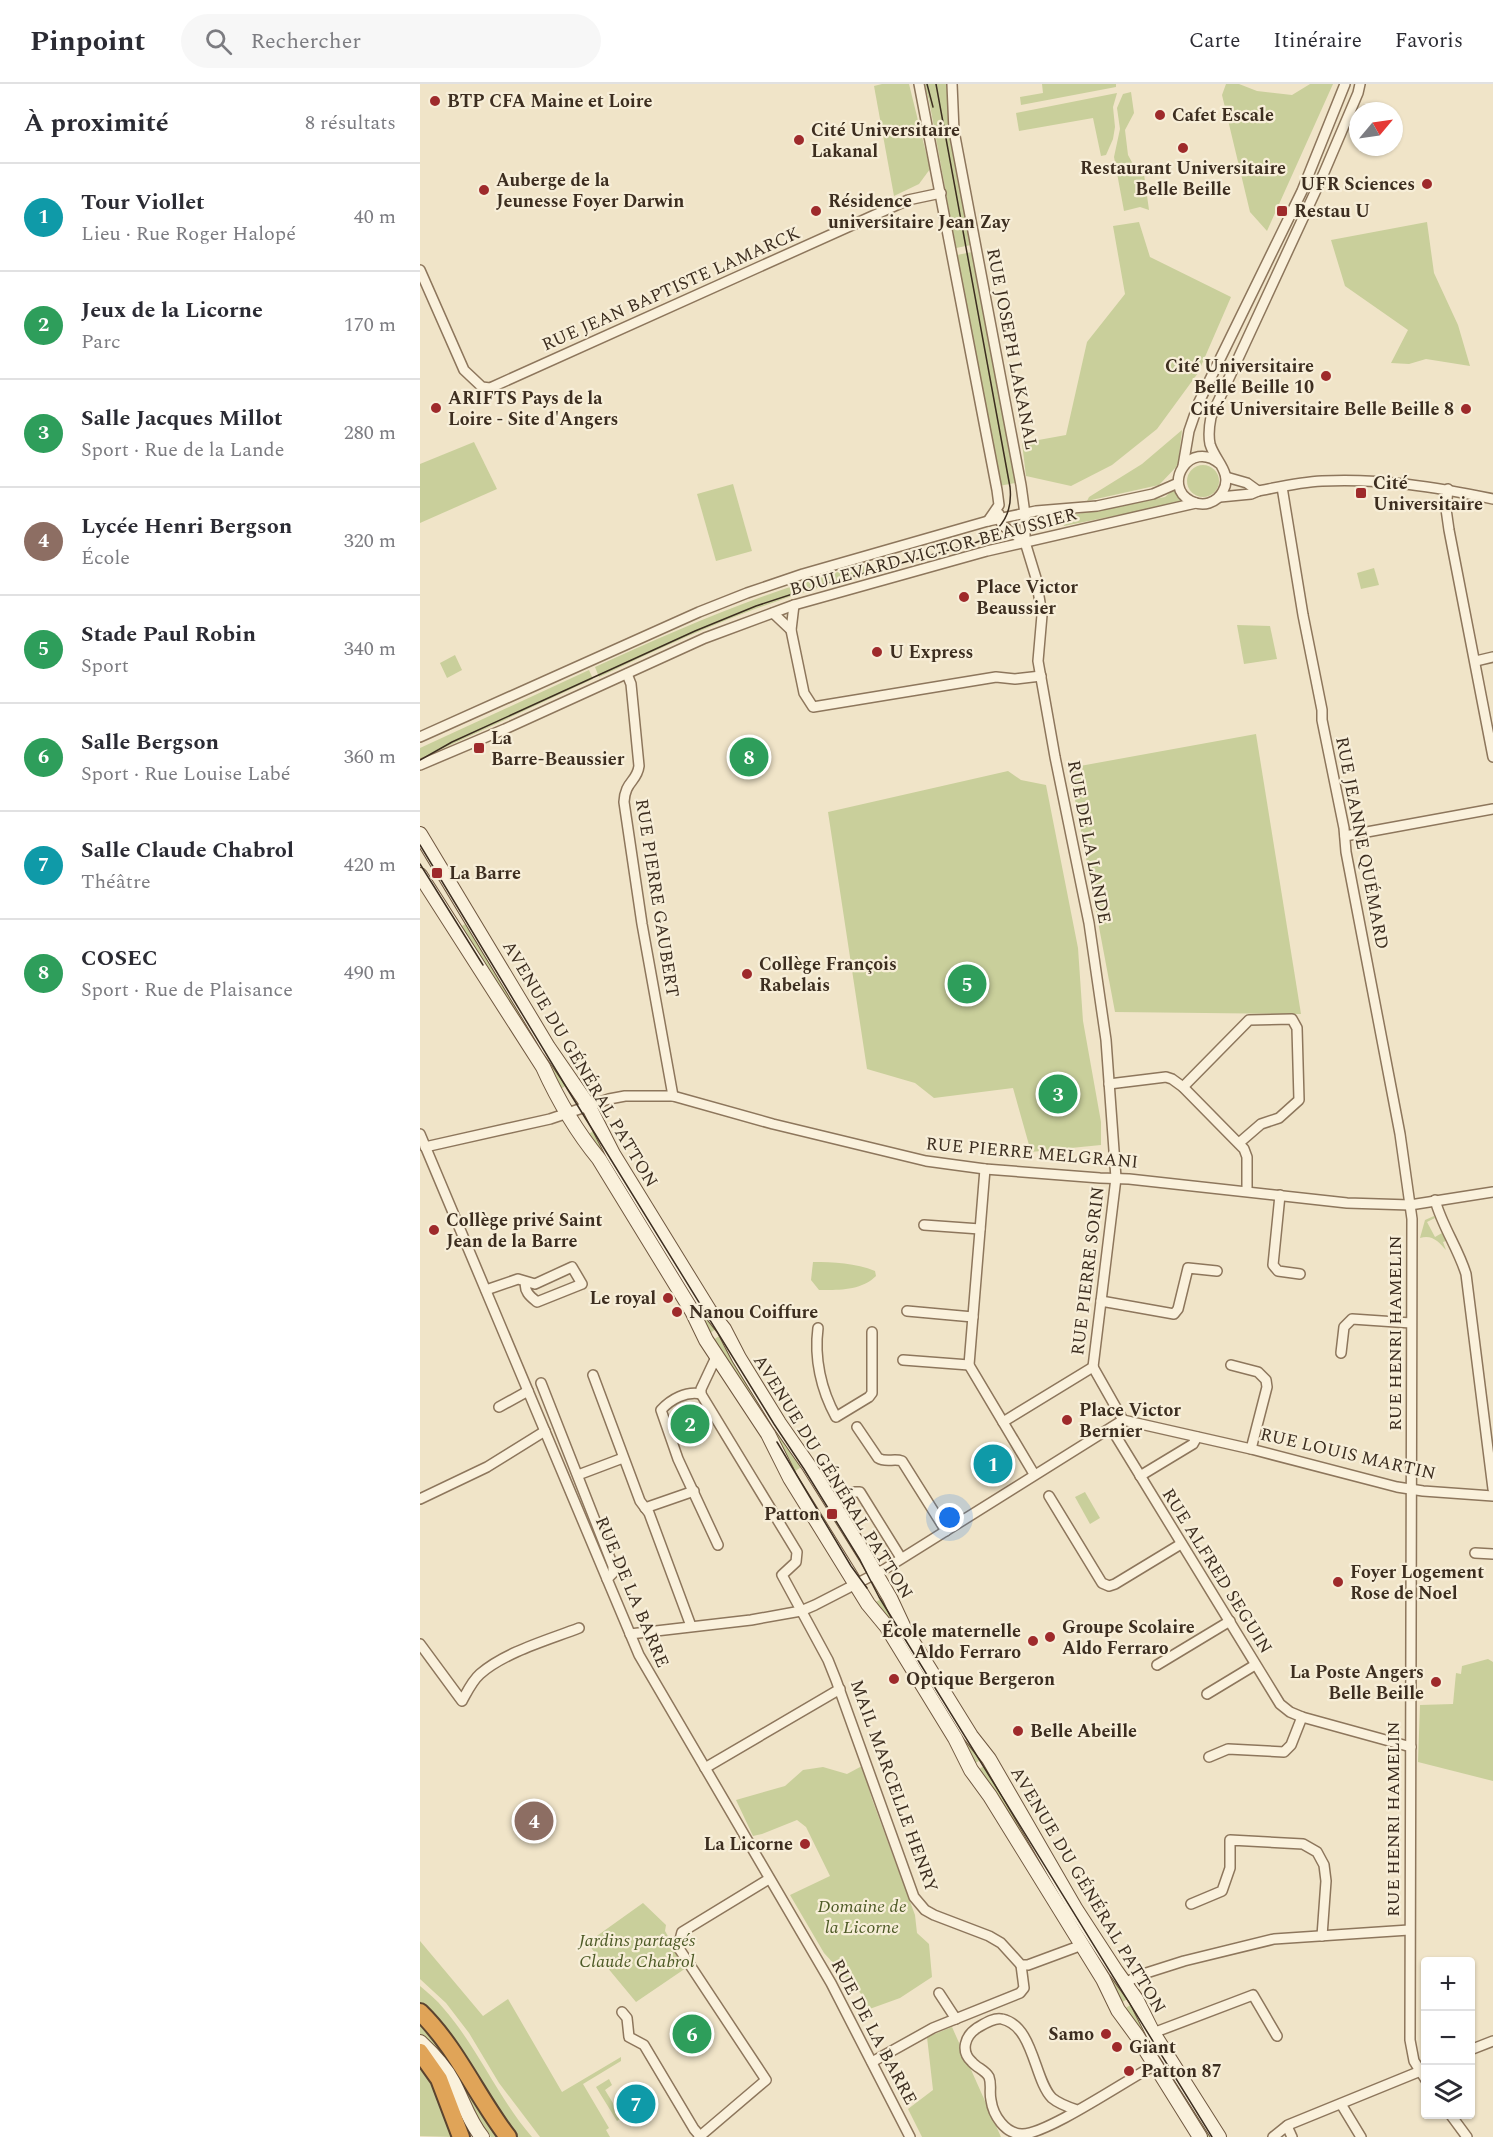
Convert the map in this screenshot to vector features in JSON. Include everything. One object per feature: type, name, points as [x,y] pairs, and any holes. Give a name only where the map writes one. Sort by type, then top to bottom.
[{"type":"highway","points":[[420,2012],[451,2048],[508,2137]]},
{"type":"highway","points":[[420,2052],[439,2079],[461,2137]]},
{"type":"street","points":[[919,84],[999,505],[999,519],[1002,525],[1025,542]]},
{"type":"street","name":"RUE JOSEPH LAKANAL","points":[[952,84],[954,131],[1014,446],[1024,514]]},
{"type":"street","points":[[1345,84],[1302,191],[1199,402],[1189,431],[1178,483],[1184,496],[1196,503],[1206,504],[1220,497],[1251,494],[1321,481],[1405,483],[1493,499]]},
{"type":"street","points":[[1220,497],[1226,486],[1226,477],[1209,441],[1208,430],[1211,417],[1323,175],[1359,93],[1360,84]]},
{"type":"street","name":"RUE JEAN BAPTISTE LAMARCK","points":[[420,270],[464,370],[482,387],[490,388],[908,200],[941,194]]},
{"type":"street","points":[[1183,466],[1192,458],[1204,456],[1220,464]]},
{"type":"street","points":[[1226,477],[1247,483],[1258,491]]},
{"type":"street","name":"BOULEVARD VICTOR BEAUSSIER","points":[[420,736],[673,623],[747,593],[901,544],[988,521],[1036,511],[1097,506],[1153,494],[1178,483]]},
{"type":"street","name":"RUE JEANNE QUÉMARD","points":[[1282,487],[1346,852],[1400,1134],[1410,1205]]},
{"type":"street","points":[[1448,489],[1446,509],[1449,530],[1493,757]]},
{"type":"street","name":"BOULEVARD VICTOR BEAUSSIER","points":[[420,765],[705,638],[794,605],[877,580],[1025,542],[1196,503]]},
{"type":"street","points":[[988,521],[999,505]]},
{"type":"street","name":"RUE DE LA LANDE","points":[[1024,514],[1025,542],[1036,578],[1042,615],[1038,661],[1103,1008],[1116,1178]]},
{"type":"street","points":[[794,605],[791,630],[804,693],[813,707],[985,678],[1016,679],[1041,676]]},
{"type":"street","points":[[772,613],[791,630]]},
{"type":"street","points":[[1476,661],[1493,657]]},
{"type":"street","name":"RUE PIERRE GAUBERT","points":[[627,674],[631,684],[639,770],[626,787],[624,802],[642,924],[673,1096]]},
{"type":"street","points":[[1345,836],[1493,809]]},
{"type":"street","name":"AVENUE DU GÉNÉRAL PATTON","points":[[420,834],[548,1047],[588,1105],[614,1154],[709,1310],[724,1329],[778,1423],[809,1466],[875,1574],[904,1628],[971,1736],[989,1759],[1051,1869],[1136,1999],[1153,2033],[1220,2137]]},
{"type":"street","name":"AVENUE DU GÉNÉRAL PATTON","points":[[420,875],[543,1068],[583,1140],[599,1159],[692,1311],[706,1340],[768,1434],[790,1478],[868,1604],[887,1627],[955,1738],[971,1770],[1082,1944],[1118,2010],[1200,2137]]},
{"type":"street","points":[[1183,1087],[1249,1020],[1292,1018],[1298,1028],[1299,1100],[1289,1112],[1262,1124],[1239,1143]]},
{"type":"street","points":[[1109,1084],[1166,1077],[1183,1087],[1239,1143],[1247,1157],[1247,1190]]},
{"type":"street","name":"RUE PIERRE MELGRANI","points":[[425,1147],[550,1119],[588,1105],[625,1096],[673,1096],[916,1159],[985,1169],[1247,1190],[1347,1203],[1410,1205],[1493,1192]]},
{"type":"street","name":"RUE DE LA BARRE","points":[[420,1134],[648,1673],[831,1983],[910,2137]]},
{"type":"street","points":[[985,1169],[969,1365],[1034,1474]]},
{"type":"street","name":"RUE PIERRE SORIN","points":[[1093,1368],[1116,1178]]},
{"type":"street","points":[[1280,1195],[1273,1265],[1278,1271],[1300,1274]]},
{"type":"street","points":[[1435,1200],[1461,1257],[1466,1274],[1493,1489]]},
{"type":"street","name":"RUE HENRI HAMELIN","points":[[1410,1205],[1412,1246],[1410,2040],[1411,2055],[1421,2068]]},
{"type":"street","points":[[924,1225],[980,1229]]},
{"type":"street","points":[[486,1290],[514,1280],[521,1280],[535,1284],[572,1267],[582,1284],[537,1302],[527,1294],[526,1282]]},
{"type":"street","points":[[1101,1300],[1174,1314],[1178,1310],[1188,1268],[1217,1271]]},
{"type":"street","points":[[907,1311],[973,1317]]},
{"type":"street","points":[[1341,1353],[1344,1327],[1352,1319],[1411,1323]]},
{"type":"street","points":[[818,1328],[817,1354],[824,1391],[836,1417],[872,1393],[873,1332]]},
{"type":"street","points":[[717,1355],[701,1389],[701,1394],[691,1392],[668,1403],[661,1410],[678,1459],[718,1545]]},
{"type":"street","points":[[903,1360],[969,1365]]},
{"type":"street","points":[[1231,1365],[1258,1372],[1266,1380],[1267,1387],[1251,1449]]},
{"type":"street","points":[[630,1634],[751,1620],[801,1611],[875,1574],[1123,1420],[1093,1368],[1003,1422]]},
{"type":"street","points":[[593,1375],[640,1502],[645,1508],[691,1626]]},
{"type":"street","points":[[541,1383],[613,1566],[613,1573],[607,1579]]},
{"type":"street","points":[[499,1407],[528,1391]]},
{"type":"street","name":"MAIL MARCELLE HENRY","points":[[701,1394],[797,1552],[796,1562],[782,1575],[828,1660],[918,1903],[934,1915],[997,1940],[1021,1965]]},
{"type":"street","name":"RUE LOUIS MARTIN","points":[[1123,1420],[1410,1489],[1493,1496]]},
{"type":"street","points":[[857,1427],[878,1458],[902,1461],[946,1531]]},
{"type":"street","name":"RUE ALFRED SEGUIN","points":[[1111,1428],[1280,1704],[1290,1712],[1302,1717],[1411,1747]]},
{"type":"street","points":[[420,1499],[487,1467],[545,1431]]},
{"type":"street","points":[[1140,1476],[1193,1444],[1197,1437]]},
{"type":"street","points":[[578,1475],[623,1458]]},
{"type":"street","points":[[645,1508],[694,1491]]},
{"type":"street","points":[[832,1505],[854,1492],[860,1492],[901,1558]]},
{"type":"street","points":[[1049,1496],[1105,1585],[1115,1584],[1181,1544]]},
{"type":"street","points":[[1475,1553],[1493,1554]]},
{"type":"street","points":[[1157,1665],[1230,1621]]},
{"type":"street","points":[[420,1644],[462,1701],[478,1675],[489,1667],[530,1647],[579,1628]]},
{"type":"street","points":[[1207,1694],[1256,1665]]},
{"type":"street","points":[[705,1768],[840,1689]]},
{"type":"street","points":[[1209,1757],[1228,1749],[1284,1752],[1291,1745],[1302,1717]]},
{"type":"street","points":[[1191,1904],[1222,1891],[1230,1868],[1230,1840],[1303,1845],[1317,1852],[1324,1865],[1326,1881],[1322,1936]]},
{"type":"street","points":[[622,2012],[627,2018],[629,2037],[644,2045],[699,2137],[766,2080],[678,1947],[682,1932],[769,1879]]},
{"type":"street","points":[[1125,1983],[1140,1975],[1177,1964],[1274,1940],[1409,1930]]},
{"type":"street","points":[[872,2062],[933,2028],[1020,1993],[1024,1988],[1021,1965],[1028,1965],[1082,1944]]},
{"type":"street","points":[[939,1993],[956,2019]]},
{"type":"street","points":[[1153,2033],[1253,1995],[1277,2036]]},
{"type":"street","points":[[1077,2110],[1059,2103],[1049,2093],[1040,2075],[1034,2054],[1024,2038],[1005,2019],[998,2019],[983,2025],[968,2035],[965,2045],[967,2057],[987,2074],[991,2085],[992,2106],[1007,2129],[1014,2133],[1035,2132],[1077,2110],[1155,2065]]},
{"type":"street","points":[[1475,2048],[1493,2041]]},
{"type":"street","points":[[420,2042],[448,2074],[468,2115],[482,2137]]},
{"type":"street","points":[[1273,2137],[1287,2126],[1421,2071]]},
{"type":"street","points":[[1341,2104],[1361,2137]]},
{"type":"street","points":[[1453,2119],[1467,2137]]},
{"type":"street","points":[[1287,2126],[1292,2137]]},
{"type":"green space","points":[[909,84],[930,169],[919,184],[894,196],[874,86]]},
{"type":"green space","points":[[924,84],[947,84],[948,119],[971,245],[956,248],[929,100]]},
{"type":"green space","points":[[1042,84],[1116,84],[1116,87],[1021,105],[1020,97],[1043,93]]},
{"type":"green space","points":[[1226,84],[1239,84],[1257,91],[1292,95],[1310,84],[1333,84],[1267,231],[1250,212],[1222,95]]},
{"type":"green space","points":[[1131,92],[1134,113],[1125,130],[1128,155],[1139,175],[1144,174],[1149,210],[1140,207],[1124,211],[1114,157],[1120,129],[1117,108],[1123,94]]},
{"type":"green space","points":[[1117,93],[1113,107],[1115,127],[1113,139],[1106,155],[1101,156],[1093,118],[1019,131],[1016,113]]},
{"type":"green space","points":[[1139,222],[1150,257],[1231,297],[1198,373],[1157,429],[1112,465],[1071,486],[1026,476],[1022,443],[1066,435],[1087,342],[1125,294],[1113,226]]},
{"type":"green space","points":[[1427,222],[1434,273],[1458,325],[1470,366],[1426,359],[1409,364],[1391,363],[1408,330],[1345,286],[1331,240]]},
{"type":"green space","points":[[972,252],[1015,483],[999,486],[957,255]]},
{"type":"green space","points":[[1182,430],[1178,465],[1159,485],[1087,501],[1089,497],[1142,464]]},
{"type":"green space","points":[[474,442],[497,489],[420,523],[420,464]]},
{"type":"green space","points":[[1203,465],[1215,469],[1219,481],[1215,493],[1203,497],[1191,493],[1187,481],[1191,469]]},
{"type":"green space","points":[[733,484],[752,551],[716,561],[697,494]]},
{"type":"green space","points":[[1174,489],[1183,502],[1064,526],[1062,517],[1165,497]]},
{"type":"green space","points":[[864,565],[866,574],[747,612],[599,677],[595,667],[694,623],[795,585]]},
{"type":"green space","points":[[1374,568],[1379,585],[1361,589],[1357,573]]},
{"type":"green space","points":[[1237,625],[1270,626],[1277,659],[1244,664]]},
{"type":"green space","points":[[455,655],[462,670],[447,678],[440,663]]},
{"type":"green space","points":[[589,670],[593,679],[420,759],[420,748]]},
{"type":"green space","points":[[1256,734],[1301,1014],[1115,1012],[1069,768]]},
{"type":"green space","points":[[1008,771],[1021,780],[1046,785],[1078,948],[1083,1021],[1101,1122],[1101,1145],[1031,1152],[1013,1088],[934,1098],[915,1083],[867,1069],[828,812]]},
{"type":"green space","points":[[470,921],[567,1085],[559,1090],[457,929]]},
{"type":"green space","points":[[595,1130],[717,1328],[709,1334],[587,1135]]},
{"type":"green space","points":[[1434,1216],[1435,1218],[1427,1222],[1435,1237],[1442,1233],[1446,1241],[1443,1242],[1446,1250],[1432,1238],[1420,1238],[1425,1220]]},
{"type":"green space","points":[[813,1262],[860,1266],[875,1271],[876,1276],[856,1287],[819,1290],[811,1280]]},
{"type":"green space","points":[[721,1335],[804,1465],[791,1474],[713,1340]]},
{"type":"green space","points":[[1085,1492],[1100,1518],[1090,1524],[1075,1497]]},
{"type":"green space","points":[[883,1598],[982,1759],[974,1764],[874,1603]]},
{"type":"green space","points":[[1488,1659],[1493,1662],[1493,1781],[1418,1762],[1420,1705],[1453,1704],[1456,1673],[1461,1674],[1462,1666]]},
{"type":"green space","points":[[986,1765],[1129,1998],[1121,2003],[977,1770]]},
{"type":"green space","name":"Domaine de la Licorne","points":[[862,1766],[915,1915],[917,1933],[929,1944],[932,1977],[900,1998],[864,2011],[864,1997],[824,1953],[790,1895],[830,1876],[806,1827],[797,1820],[753,1836],[736,1800],[785,1786],[803,1770],[823,1767],[847,1774]]},
{"type":"green space","name":"Jardins partagés Claude Chabrol","points":[[643,1903],[666,1925],[665,1931],[686,1968],[636,2002],[587,1943]]},
{"type":"green space","points":[[420,1941],[483,2016],[508,1999],[562,2092],[621,2057],[621,2061],[583,2084],[609,2128],[606,2130],[610,2137],[540,2137],[499,2083],[469,2033],[446,2003],[420,1979]]},
{"type":"green space","points":[[420,1986],[456,2024],[532,2137],[515,2137],[420,2006]]},
{"type":"green space","points":[[1132,2004],[1215,2137],[1203,2137],[1124,2009]]},
{"type":"green space","points":[[420,2016],[504,2137],[491,2137],[446,2061],[420,2035]]},
{"type":"green space","points":[[952,2027],[1001,2137],[922,2137],[908,2109],[933,2090],[927,2037]]},
{"type":"green space","points":[[420,2059],[427,2066],[455,2137],[420,2136]]},
{"type":"green space","points":[[609,2079],[612,2085],[605,2090],[622,2118],[617,2121],[596,2087]]},
{"type":"tram line","points":[[927,84],[933,107]]},
{"type":"tram line","points":[[420,760],[452,742],[695,631],[756,606],[817,586],[975,543],[991,534],[1003,522],[1009,506],[1010,487],[936,84]]},
{"type":"tram line","points":[[420,845],[568,1090],[860,1560],[879,1597],[1212,2137]]},
{"type":"tram line","points":[[420,864],[483,965]]},
{"type":"tram line","points":[[777,1442],[851,1566],[867,1588]]},
{"type":"place","name":"BTP CFA Maine et Loire","points":[[435,101]]},
{"type":"place","name":"Cafet Escale","points":[[1160,115]]},
{"type":"place","name":"Cité Universitaire Lakanal","points":[[799,140]]},
{"type":"place","name":"Restaurant Universitaire Belle Beille","points":[[1183,148]]},
{"type":"place","name":"UFR Sciences","points":[[1427,184]]},
{"type":"place","name":"Auberge de la Jeunesse Foyer Darwin","points":[[484,190]]},
{"type":"place","name":"Résidence universitaire Jean Zay","points":[[816,211]]},
{"type":"place","name":"Restau U","points":[[1282,211]]},
{"type":"place","name":"Cité Universitaire Belle Beille 10","points":[[1326,376]]},
{"type":"place","name":"ARIFTS Pays de la Loire - Site d'Angers","points":[[436,408]]},
{"type":"place","name":"Cité Universitaire Belle Beille 8","points":[[1466,409]]},
{"type":"place","name":"Cité Universitaire","points":[[1361,493]]},
{"type":"place","name":"Place Victor Beaussier","points":[[964,597]]},
{"type":"place","name":"U Express","points":[[877,652]]},
{"type":"place","name":"La Barre-Beaussier","points":[[479,748]]},
{"type":"place","name":"COSEC","points":[[749,757]]},
{"type":"place","name":"La Barre","points":[[437,873]]},
{"type":"place","name":"Collège François Rabelais","points":[[747,974]]},
{"type":"place","name":"Stade Paul Robin","points":[[967,984]]},
{"type":"place","name":"Salle Jacques Millot","points":[[1058,1094]]},
{"type":"place","name":"Collège privé Saint Jean de la Barre","points":[[434,1230]]},
{"type":"place","name":"Le royal","points":[[668,1298]]},
{"type":"place","name":"Nanou Coiffure","points":[[677,1312]]},
{"type":"place","name":"Place Victor Bernier","points":[[1067,1420]]},
{"type":"place","name":"Jeux de la Licorne","points":[[690,1424]]},
{"type":"place","name":"Tour Viollet","points":[[993,1464]]},
{"type":"place","name":"Patton","points":[[832,1514]]},
{"type":"place","name":"Foyer Logement Rose de Noel","points":[[1338,1582]]},
{"type":"place","name":"Groupe Scolaire Aldo Ferraro","points":[[1050,1637]]},
{"type":"place","name":"École maternelle Aldo Ferraro","points":[[1033,1641]]},
{"type":"place","name":"Optique Bergeron","points":[[894,1679]]},
{"type":"place","name":"La Poste Angers Belle Beille","points":[[1436,1682]]},
{"type":"place","name":"Belle Abeille","points":[[1018,1731]]},
{"type":"place","name":"Lycée Henri Bergson","points":[[534,1821]]},
{"type":"place","name":"La Licorne","points":[[805,1844]]},
{"type":"place","name":"Salle Bergson","points":[[692,2034]]},
{"type":"place","name":"Samo","points":[[1106,2034]]},
{"type":"place","name":"Giant","points":[[1117,2047]]},
{"type":"place","name":"Patton 87","points":[[1129,2071]]},
{"type":"place","name":"Salle Claude Chabrol","points":[[636,2104]]}]
